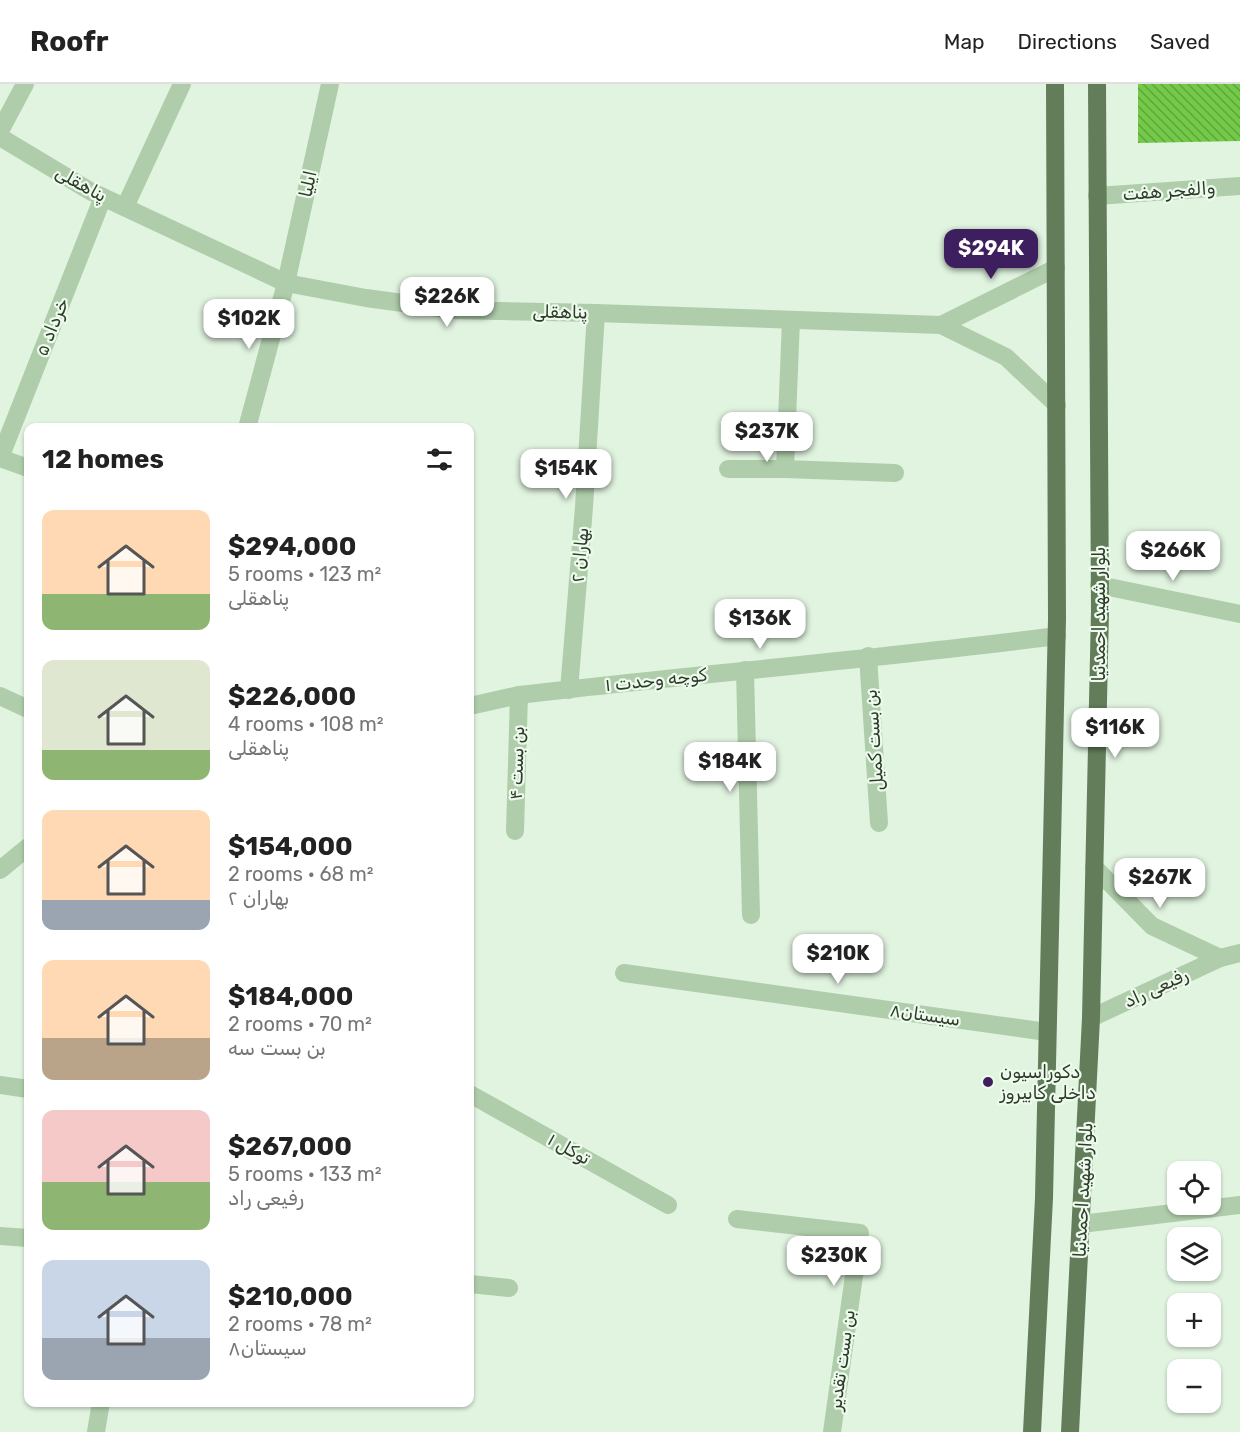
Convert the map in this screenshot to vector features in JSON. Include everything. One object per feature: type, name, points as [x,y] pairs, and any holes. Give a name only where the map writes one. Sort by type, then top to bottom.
[{"type":"main road","points":[[1032,1432],[1044,1198],[1057,636],[1055,84]]},
{"type":"main road","name":"بلوار شهید احمدنیا","points":[[1070,1432],[1091,1018],[1099,585],[1097,84]]},
{"type":"street","points":[[0,132],[25,84]]},
{"type":"street","points":[[125,207],[182,84]]},
{"type":"street","name":"ایلیا","points":[[248,423],[286,283],[330,84]]},
{"type":"street","name":"پناهقلی","points":[[0,137],[103,197],[286,283],[366,298],[454,310],[941,325],[1006,357],[1057,405]]},
{"type":"street","name":"والفجر هفت","points":[[1098,196],[1240,186]]},
{"type":"street","name":"خرداد ۵","points":[[0,458],[103,197]]},
{"type":"street","name":"پناهقلی","points":[[941,325],[1056,268]]},
{"type":"street","name":"بهاران ۲","points":[[568,690],[584,507],[596,313]]},
{"type":"street","points":[[785,469],[790,320]]},
{"type":"street","points":[[0,458],[24,467]]},
{"type":"street","points":[[728,469],[895,473]]},
{"type":"street","points":[[1099,585],[1240,614]]},
{"type":"street","name":"کوچه وحدت ۱","points":[[474,705],[519,696],[568,690],[868,656],[947,650],[1057,636]]},
{"type":"street","name":"بن بست کمیل","points":[[868,656],[879,823]]},
{"type":"street","points":[[746,670],[752,915]]},
{"type":"street","points":[[0,696],[24,707]]},
{"type":"street","name":"بن بست ۴","points":[[515,831],[519,696]]},
{"type":"street","points":[[0,870],[24,850]]},
{"type":"street","name":"رفیعی راد","points":[[1094,867],[1152,926],[1221,958]]},
{"type":"street","name":"رفیعی راد","points":[[1091,1018],[1221,958],[1240,953]]},
{"type":"street","name":"سیستان۸","points":[[624,973],[1047,1032]]},
{"type":"street","points":[[0,1085],[24,1088]]},
{"type":"street","name":"توکل ۱","points":[[474,1096],[668,1205]]},
{"type":"street","points":[[1081,1224],[1240,1205]]},
{"type":"street","name":"بن بست تقدیر","points":[[737,1219],[860,1233],[832,1432]]},
{"type":"street","points":[[0,1236],[24,1238]]},
{"type":"street","points":[[474,1284],[509,1288]]},
{"type":"street","points":[[96,1432],[100,1407]]},
{"type":"building","points":[[1138,84],[1240,84],[1240,141],[1138,143]]},
{"type":"place","name":"دکوراسیون داخلی کابیروز","points":[[988,1082]]}]
